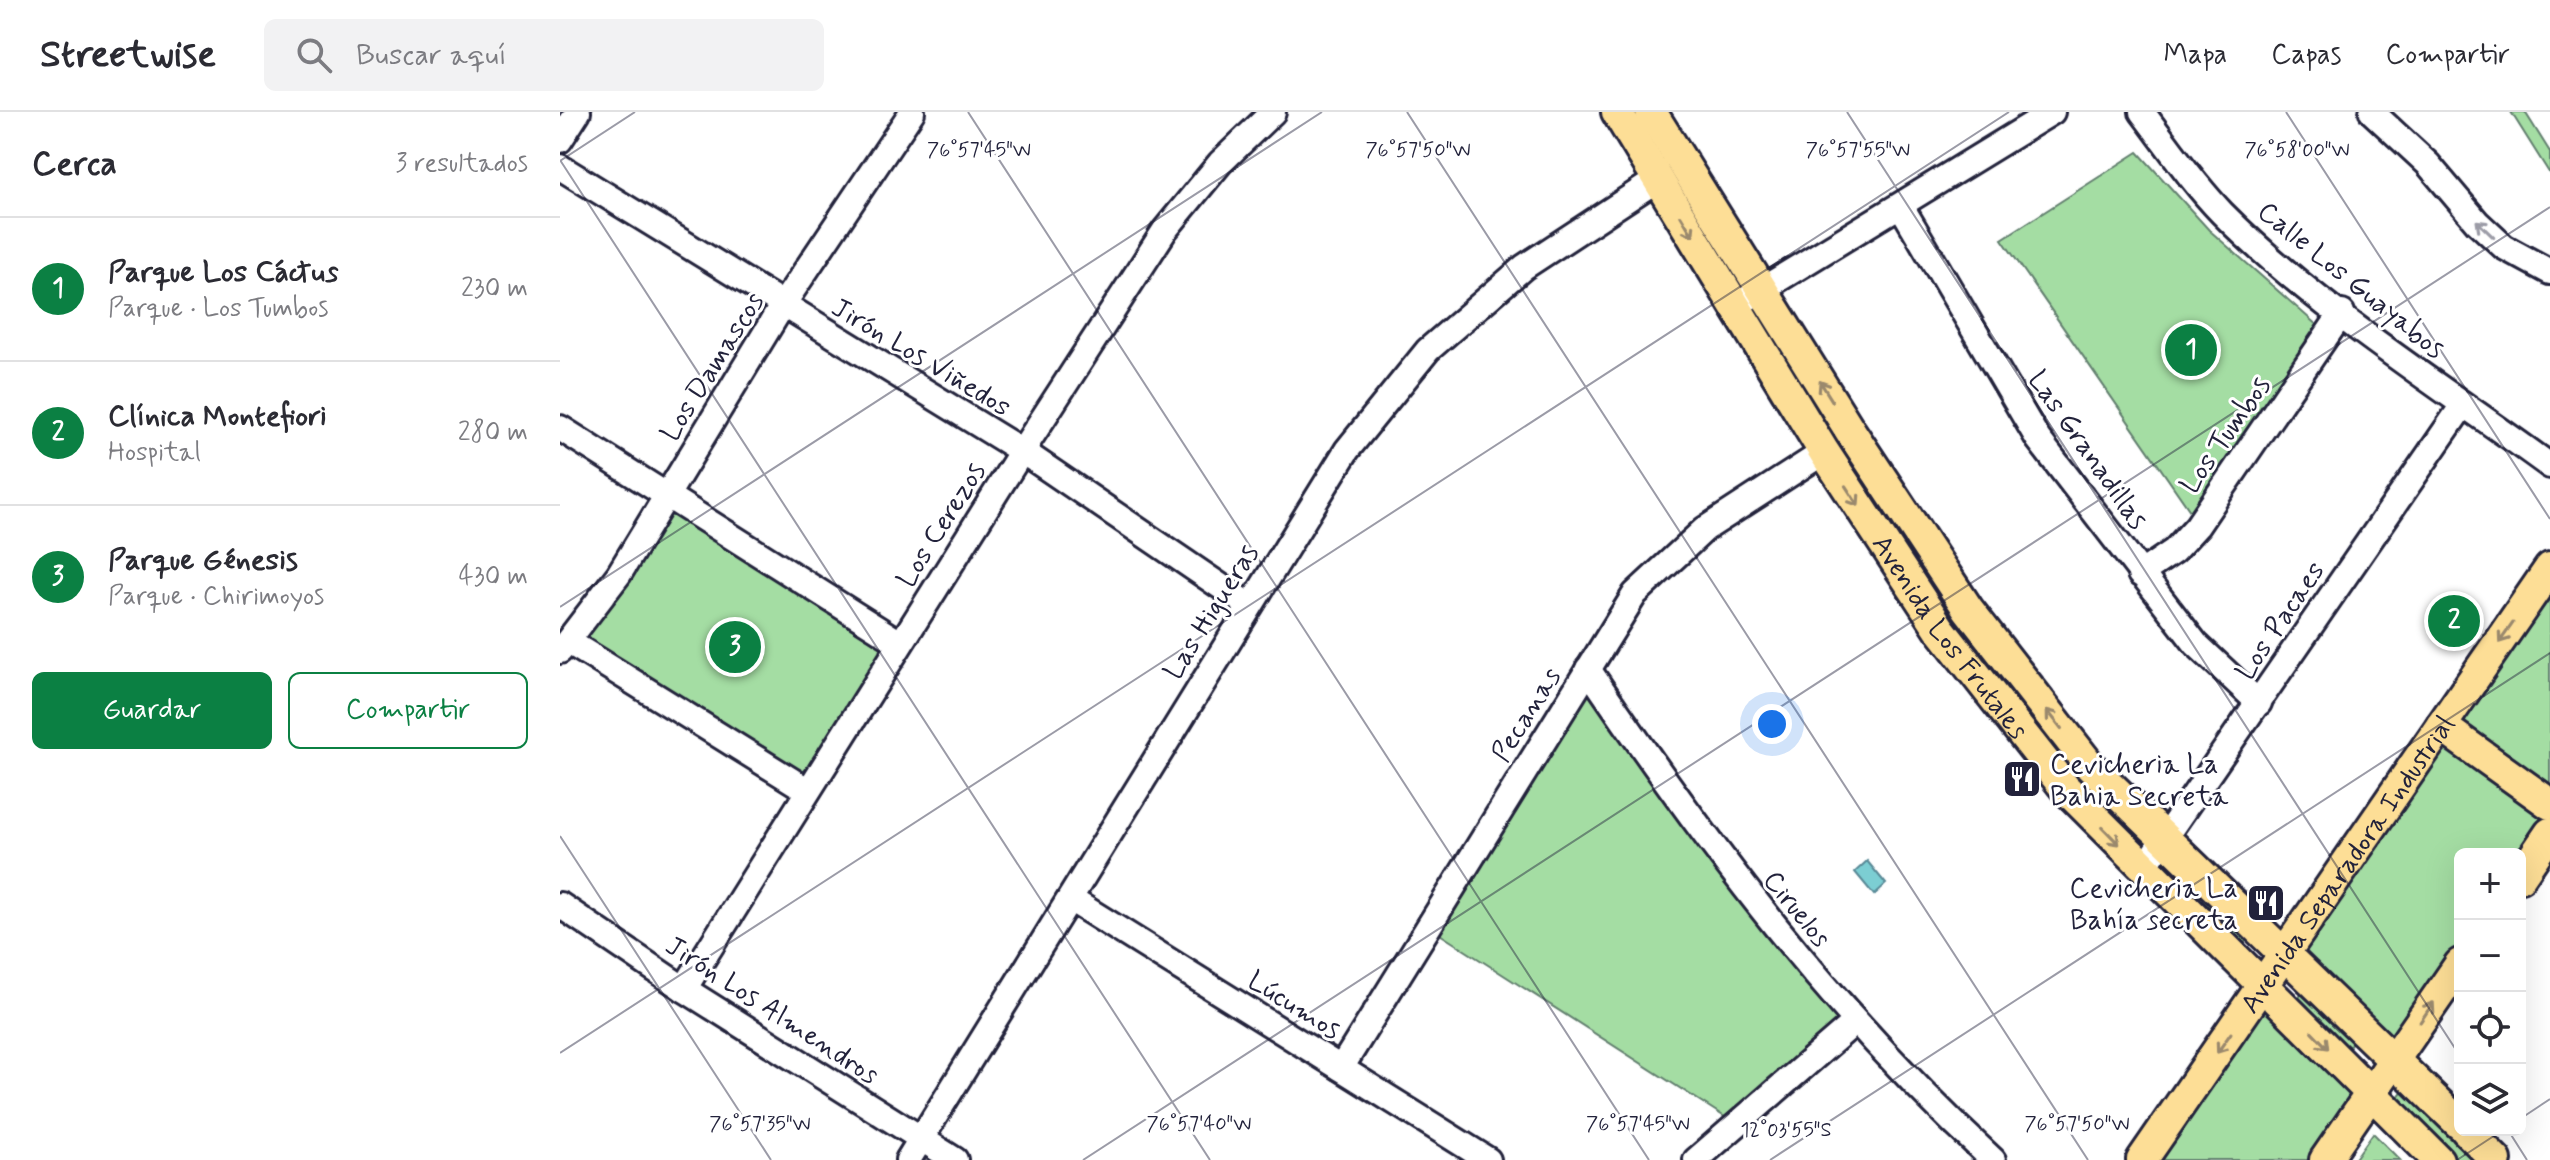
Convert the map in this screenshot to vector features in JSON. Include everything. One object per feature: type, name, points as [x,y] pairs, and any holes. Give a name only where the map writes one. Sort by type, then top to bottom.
[{"type":"main road","name":"Avenida Los Frutales","points":[[1634,115],[1658,179],[1824,452],[1940,629],[2065,788],[2438,1160]]},
{"type":"main road","name":"Avenida Los Frutales","points":[[1634,115],[1762,291],[1968,609],[2091,767],[2163,840],[2454,1118]]},
{"type":"main road","name":"Avenida Separadora Industrial","points":[[2142,1160],[2550,568]]},
{"type":"main road","points":[[2441,726],[2550,804]]},
{"type":"main road","points":[[2526,868],[2550,833]]},
{"type":"main road","points":[[2325,1160],[2454,973]]},
{"type":"main road","points":[[2472,1136],[2496,1160]]},
{"type":"street","points":[[560,140],[578,112]]},
{"type":"street","name":"Los Damascos","points":[[565,646],[619,574],[782,306],[912,112]]},
{"type":"street","name":"Los Cerezos","points":[[684,989],[900,643],[1165,230],[1220,163],[1273,112]]},
{"type":"street","points":[[1735,306],[2052,112]]},
{"type":"street","name":"Calle Los Guayabos","points":[[2142,112],[2221,212],[2342,313],[2463,405],[2550,466]]},
{"type":"street","points":[[2372,112],[2428,164],[2477,222],[2504,247],[2550,272]]},
{"type":"street","name":"Jirón Los Viñedos","points":[[560,167],[1022,451],[1248,605]]},
{"type":"street","name":"Las Higueras","points":[[908,1160],[1248,605],[1347,450],[1428,350],[1524,267],[1658,179]]},
{"type":"street","name":"Las Granadillas","points":[[1901,206],[2038,439],[2196,644],[2259,703]]},
{"type":"street","name":"Los Tumbos","points":[[2140,574],[2174,551],[2197,526],[2342,313]]},
{"type":"street","name":"Los Pacaes","points":[[2143,869],[2463,405]]},
{"type":"street","points":[[560,428],[900,643]]},
{"type":"street","name":"Pecanas","points":[[1341,1068],[1635,594],[1672,556],[1705,529],[1824,452]]},
{"type":"street","points":[[565,646],[807,790]]},
{"type":"street","name":"Ciruelos","points":[[1588,669],[1739,883],[1854,1023],[1993,1160]]},
{"type":"street","name":"Lúcumos","points":[[1070,899],[1488,1160]]},
{"type":"street","name":"Jirón Los Almendros","points":[[560,905],[684,989],[955,1160]]},
{"type":"street","points":[[1696,1160],[1854,1023]]},
{"type":"green space","points":[[2511,112],[2525,112],[2550,152],[2550,174]]},
{"type":"green space","points":[[2138,152],[2209,230],[2319,327],[2197,521],[2002,239]]},
{"type":"green space","points":[[1755,307],[1763,307],[2149,843],[2146,852],[2072,782],[1945,620],[1752,316]]},
{"type":"green space","points":[[676,512],[884,649],[805,779],[586,644],[583,635],[664,514]]},
{"type":"green space","points":[[2550,584],[2550,810],[2525,848],[2454,848],[2454,952],[2393,1043],[2309,958],[2304,942]]},
{"type":"green space","points":[[1588,679],[1846,1019],[1728,1119],[1432,929]]},
{"type":"green space","points":[[2164,856],[2249,937],[2238,951],[2155,868]]},
{"type":"green space","points":[[2301,994],[2352,1042],[2347,1049],[2297,999]]},
{"type":"green space","points":[[2270,1009],[2352,1085],[2352,1100],[2310,1160],[2154,1160],[2262,1011]]},
{"type":"green space","points":[[2406,1086],[2480,1160],[2452,1160],[2393,1104]]},
{"type":"green space","points":[[2373,1133],[2400,1160],[2354,1160]]},
{"type":"water","points":[[1867,861],[1886,884],[1874,895],[1855,872]]},
{"type":"place","name":"Parque Los Cáctus","points":[[2191,350]]},
{"type":"place","name":"Clínica Montefiori","points":[[2454,621]]},
{"type":"place","name":"Parque Génesis","points":[[735,647]]},
{"type":"place","name":"Cevicheria La Bahia Secreta","points":[[2022,779]]},
{"type":"place","name":"Cevicheria La Bahía secreta","points":[[2266,903]]}]
